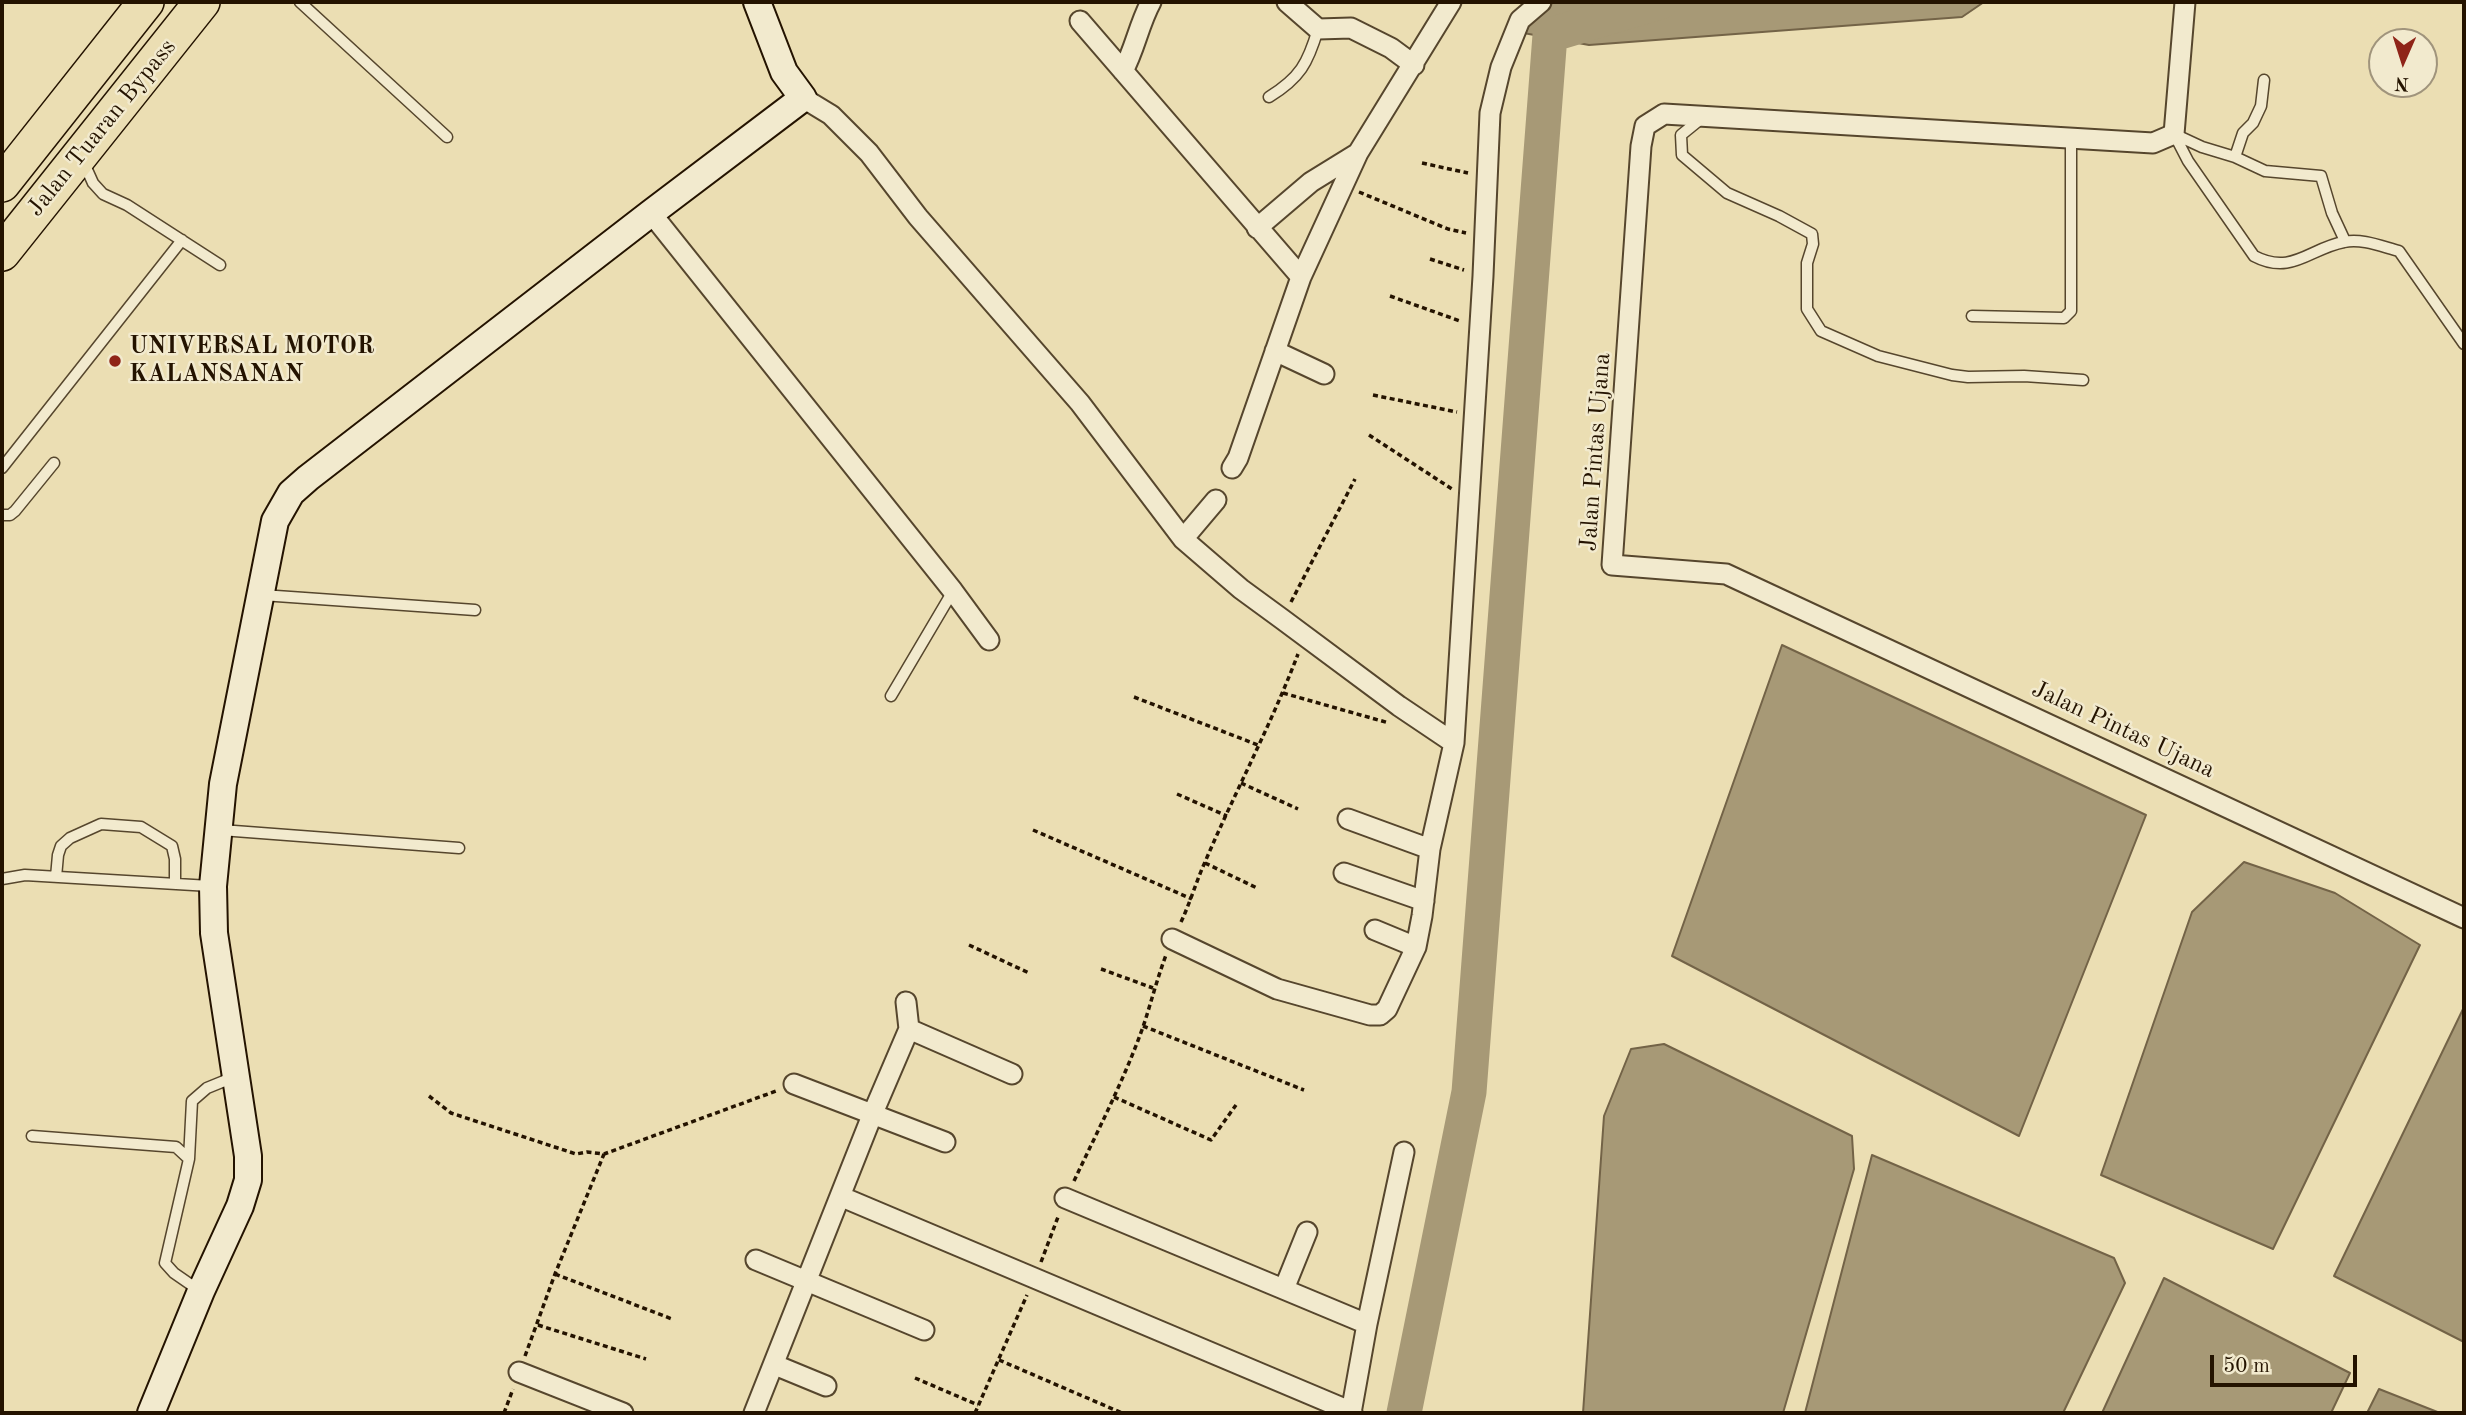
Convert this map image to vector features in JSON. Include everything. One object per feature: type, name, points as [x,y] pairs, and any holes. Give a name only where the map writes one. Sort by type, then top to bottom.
[{"type":"highway","name":"Jalan Tuaran Bypass","points":[[2,184],[146,2]]},
{"type":"highway","name":"Jalan Tuaran Bypass","points":[[2,253],[202,2]]},
{"type":"street","points":[[757,2],[784,72],[803,99],[831,115],[869,153],[918,217],[1080,403],[1183,539],[1241,589],[1398,706],[1454,743]]},
{"type":"street","points":[[1123,71],[1133,52],[1151,2]]},
{"type":"street","points":[[1287,2],[1318,29],[1351,28],[1391,48],[1415,65]]},
{"type":"street","points":[[1232,468],[1243,445],[1301,277],[1358,153],[1415,65],[1451,2]]},
{"type":"street","points":[[1172,939],[1277,989],[1370,1015],[1380,1015],[1387,1009],[1416,947],[1430,849],[1454,743],[1488,190],[1490,113],[1501,67],[1520,20],[1541,2]]},
{"type":"street","points":[[2174,134],[2185,2]]},
{"type":"street","points":[[1080,21],[1301,277]]},
{"type":"street","points":[[151,1413],[201,1291],[240,1206],[248,1180],[248,1156],[214,933],[213,886],[223,784],[275,521],[291,493],[651,213],[803,99]]},
{"type":"street","name":"Jalan Pintas Ujana","points":[[2174,134],[2152,143],[1664,114],[1645,126],[1641,146],[1612,565],[1726,574],[2464,918]]},
{"type":"street","points":[[1257,228],[1311,182],[1358,153]]},
{"type":"street","points":[[651,213],[953,591],[989,640]]},
{"type":"street","points":[[1275,351],[1324,374]]},
{"type":"street","points":[[1183,539],[1216,500]]},
{"type":"street","points":[[1348,819],[1430,849]]},
{"type":"street","points":[[1344,873],[1424,901]]},
{"type":"street","points":[[1375,930],[1416,947]]},
{"type":"street","points":[[754,1413],[909,1029],[906,1002]]},
{"type":"street","points":[[909,1029],[1012,1074]]},
{"type":"street","points":[[794,1084],[945,1142]]},
{"type":"street","points":[[842,1197],[1352,1413],[1367,1324],[1404,1152]]},
{"type":"street","points":[[1065,1198],[1367,1324]]},
{"type":"street","points":[[1284,1289],[1307,1232]]},
{"type":"street","points":[[756,1260],[924,1329]]},
{"type":"street","points":[[775,1364],[826,1386]]},
{"type":"street","points":[[519,1372],[624,1413]]},
{"type":"lane","points":[[300,2],[447,137]]},
{"type":"lane","points":[[1269,97],[1289,85],[1310,56],[1318,29]]},
{"type":"lane","points":[[2235,156],[2243,133],[2253,122],[2261,106],[2264,80]]},
{"type":"lane","points":[[1705,115],[1681,135],[1682,155],[1727,193],[1812,234],[1813,244],[1807,263],[1807,310],[1821,331],[1878,356],[1968,377],[2024,376],[2083,380]]},
{"type":"lane","points":[[2174,134],[2202,147],[2235,156],[2265,172],[2321,176],[2332,213],[2345,241]]},
{"type":"lane","points":[[2174,134],[2188,161],[2254,256],[2268,263],[2287,263],[2345,241],[2399,251],[2464,344]]},
{"type":"lane","points":[[1972,316],[2064,318],[2071,311],[2071,138]]},
{"type":"lane","points":[[80,156],[93,183],[103,194],[127,205],[220,265]]},
{"type":"lane","points":[[2,468],[182,240]]},
{"type":"lane","points":[[2,515],[10,515],[15,511],[54,463]]},
{"type":"lane","points":[[891,696],[953,591]]},
{"type":"lane","points":[[260,594],[475,610]]},
{"type":"lane","points":[[56,877],[61,846],[70,838],[101,824],[142,827],[172,846],[176,859],[175,884]]},
{"type":"lane","points":[[217,829],[458,848]]},
{"type":"lane","points":[[2,879],[25,875],[213,886]]},
{"type":"lane","points":[[201,1291],[165,1263],[189,1159],[192,1101],[207,1087],[235,1076]]},
{"type":"lane","points":[[32,1136],[176,1147],[189,1159]]},
{"type":"path","points":[[1422,163],[1469,173],[1488,190]]},
{"type":"path","points":[[1344,185],[1448,229]]},
{"type":"path","points":[[1430,259],[1483,276]]},
{"type":"path","points":[[1390,296],[1479,328]]},
{"type":"path","points":[[1373,396],[1473,415]]},
{"type":"path","points":[[1368,435],[1469,499]]},
{"type":"path","points":[[1282,619],[1355,480]]},
{"type":"path","points":[[975,1413],[1035,1277],[1065,1198],[1114,1097],[1143,1026],[1153,988],[1172,939],[1192,899],[1205,863],[1306,636]]},
{"type":"path","points":[[1283,692],[1389,723]]},
{"type":"path","points":[[1134,697],[1258,745]]},
{"type":"path","points":[[1241,783],[1298,809]]},
{"type":"path","points":[[1177,794],[1227,816]]},
{"type":"path","points":[[1033,830],[1192,899]]},
{"type":"path","points":[[1205,863],[1257,888]]},
{"type":"path","points":[[970,945],[1029,972]]},
{"type":"path","points":[[1101,969],[1153,988]]},
{"type":"path","points":[[1143,1026],[1304,1090]]},
{"type":"path","points":[[429,1096],[451,1113],[576,1154],[604,1154],[794,1084]]},
{"type":"path","points":[[1114,1097],[1211,1140],[1236,1105]]},
{"type":"path","points":[[504,1413],[555,1274],[604,1154]]},
{"type":"path","points":[[555,1274],[672,1319]]},
{"type":"path","points":[[537,1325],[646,1359]]},
{"type":"path","points":[[998,1360],[1122,1413]]},
{"type":"path","points":[[915,1378],[978,1405]]},
{"type":"shaded area","points":[[1546,2],[1984,2],[1962,17],[1589,45],[1518,32]]},
{"type":"shaded area","points":[[1782,645],[2146,815],[2019,1136],[1672,956]]},
{"type":"shaded area","points":[[2244,862],[2335,893],[2420,945],[2273,1249],[2101,1175],[2192,912]]},
{"type":"shaded area","points":[[2464,1007],[2464,1342],[2334,1276]]},
{"type":"shaded area","points":[[1664,1044],[1852,1136],[1854,1169],[1783,1413],[1583,1413],[1604,1116],[1631,1049]]},
{"type":"shaded area","points":[[1872,1155],[2114,1258],[2125,1283],[2063,1413],[1805,1413]]},
{"type":"shaded area","points":[[2164,1278],[2350,1373],[2331,1413],[2102,1413]]},
{"type":"shaded area","points":[[2379,1389],[2440,1413],[2367,1413]]},
{"type":"waterway","points":[[1404,1413],[1469,1092],[1550,35],[1660,2]]},
{"type":"place","name":"UNIVERSAL MOTOR KALANSANAN","points":[[115,361]]}]
